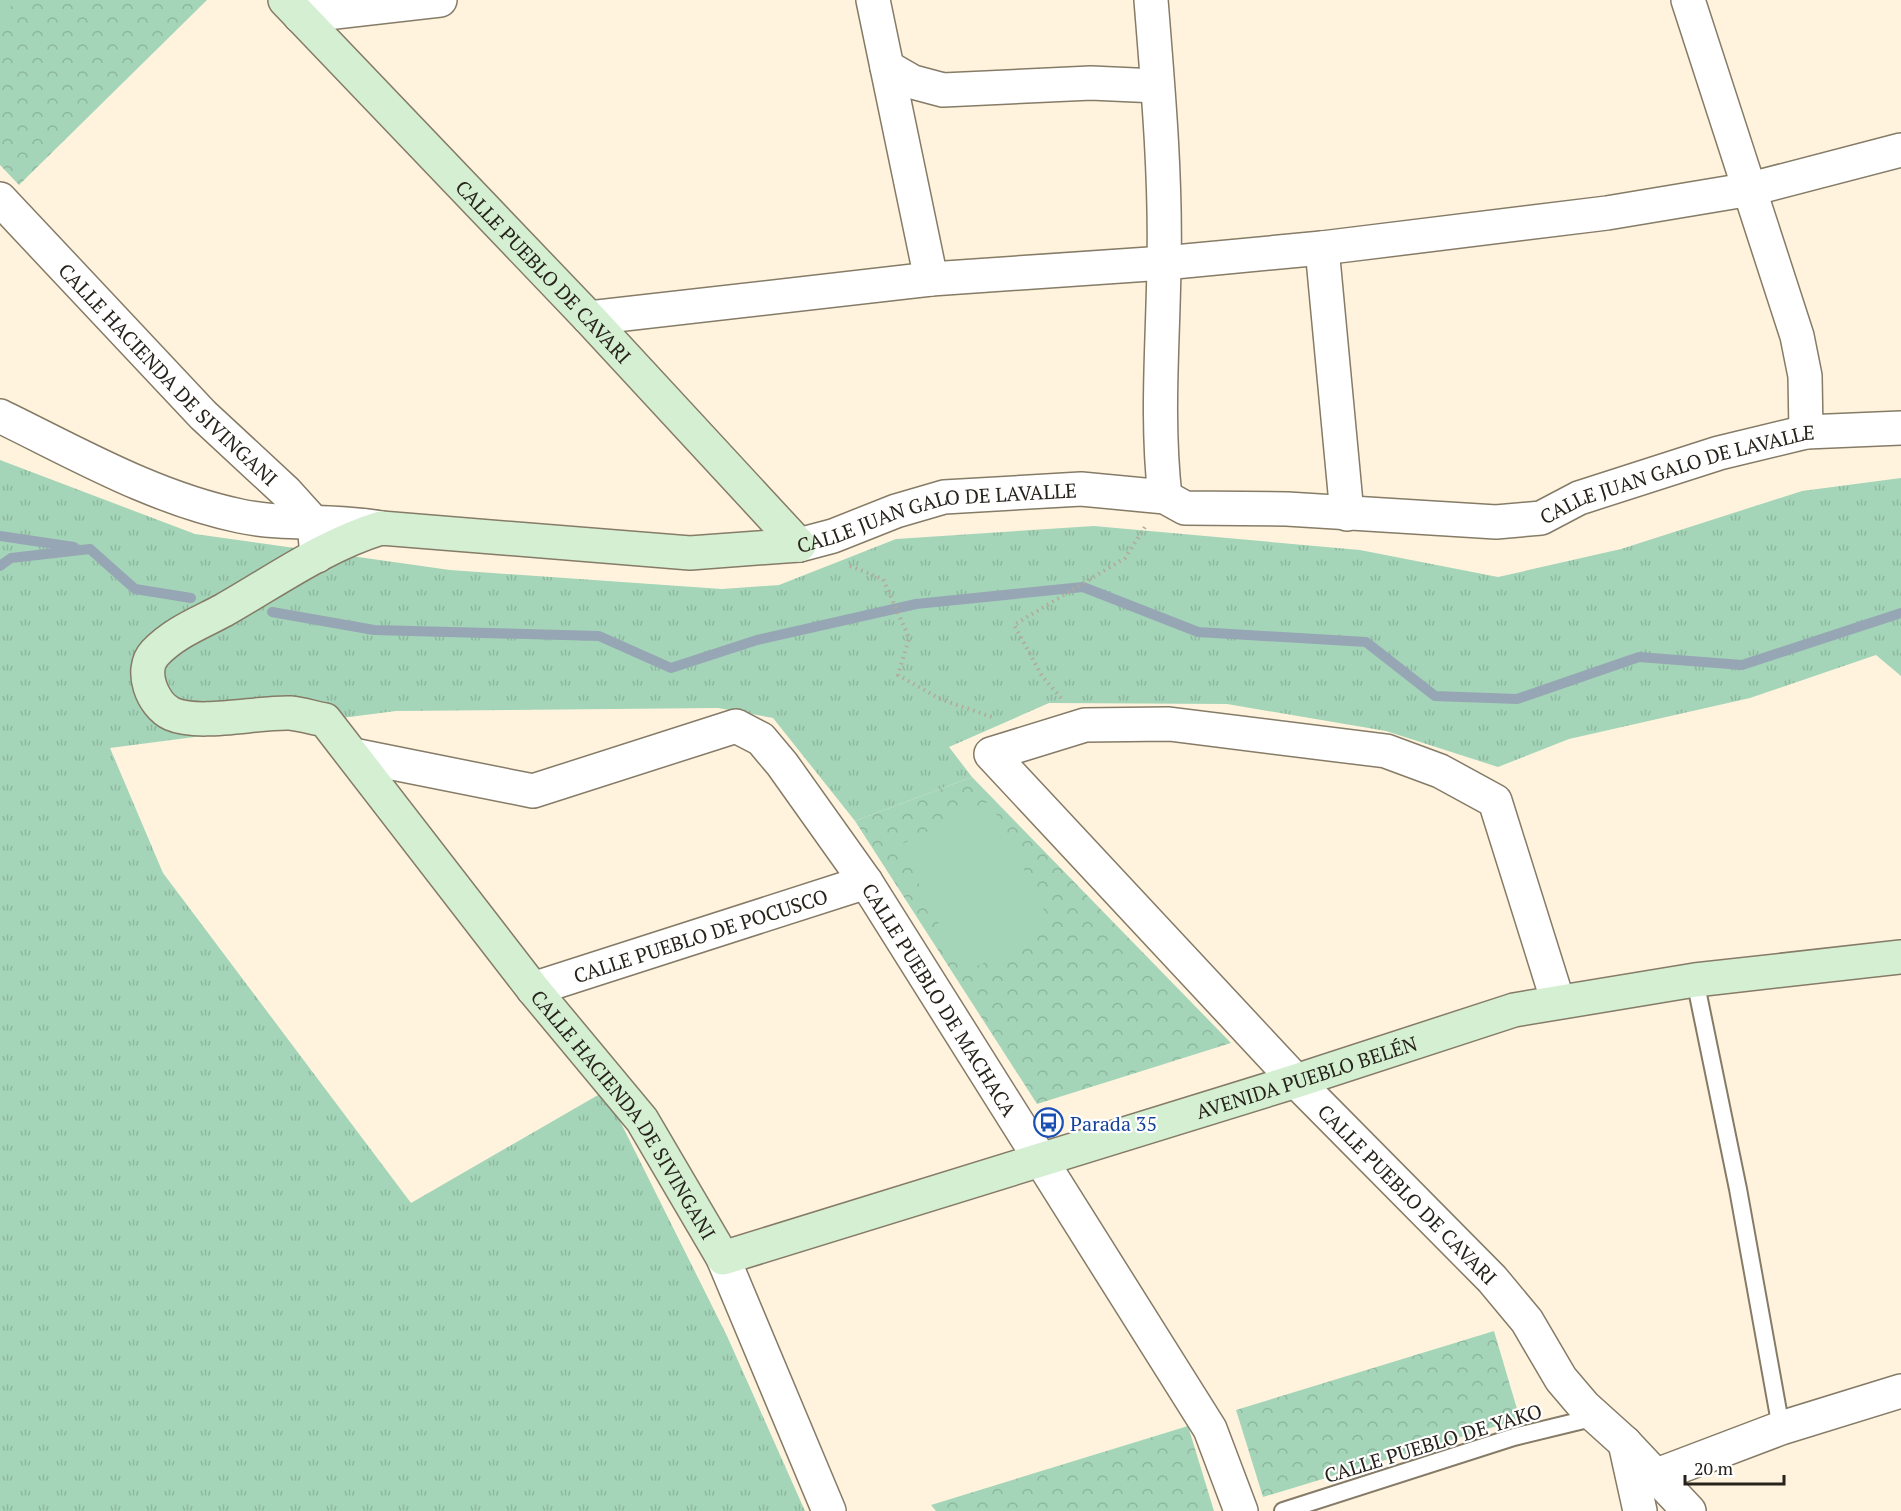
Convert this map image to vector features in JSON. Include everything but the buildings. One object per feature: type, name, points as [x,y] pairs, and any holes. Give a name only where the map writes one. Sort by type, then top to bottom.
[{"type":"street","points":[[292,8],[440,0]]},
{"type":"street","points":[[873,0],[931,279]]},
{"type":"street","points":[[1688,0],[1797,336],[1805,376],[1806,432]]},
{"type":"street","points":[[1156,1],[1164,263],[1159,380],[1165,496]]},
{"type":"street","name":"CALLE PUEBLO DE CAVARI","points":[[292,8],[590,318],[799,545]]},
{"type":"street","points":[[887,67],[914,82],[943,90],[1091,83],[1157,86]]},
{"type":"street","points":[[590,318],[931,279],[1164,263],[1322,248],[1607,213],[1751,189],[1901,150]]},
{"type":"street","name":"CALLE HACIENDA DE SIVINGANI","points":[[0,199],[203,414],[286,492],[314,523]]},
{"type":"street","points":[[1322,248],[1347,514]]},
{"type":"street","points":[[0,416],[180,501],[241,516],[288,523],[351,522],[381,528]]},
{"type":"street","name":"CALLE JUAN GALO DE LAVALLE","points":[[353,755],[325,720],[291,713],[193,719],[171,714],[154,697],[147,675],[153,654],[177,634],[224,610],[350,537],[381,528],[690,554],[799,545],[833,536],[896,511],[944,497],[1081,489],[1165,496],[1185,508],[1287,509],[1496,522],[1541,518],[1579,498],[1630,480],[1719,453],[1806,432],[1901,428]]},
{"type":"street","points":[[314,523],[317,556]]},
{"type":"street","points":[[1042,736],[1085,725],[1169,724],[1386,751],[1440,771],[1495,801],[1558,1002]]},
{"type":"street","name":"CALLE PUEBLO DE MACHACA","points":[[353,755],[533,791],[736,726],[761,739],[782,764],[866,882],[1210,1430],[1241,1511]]},
{"type":"street","name":"CALLE PUEBLO DE CAVARI","points":[[1042,736],[992,754],[1296,1081],[1492,1279],[1527,1321],[1561,1379],[1596,1417],[1657,1475],[1689,1511]]},
{"type":"street","name":"CALLE HACIENDA DE SIVINGANI","points":[[353,755],[416,840],[533,989],[642,1120],[723,1258],[829,1511]]},
{"type":"street","name":"CALLE PUEBLO DE POCUSCO","points":[[533,989],[866,882]]},
{"type":"street","name":"AVENIDA PUEBLO BELÉN","points":[[723,1258],[1296,1081],[1514,1010],[1695,980],[1901,957]]},
{"type":"street","points":[[1657,1475],[1781,1428],[1901,1391]]},
{"type":"street","points":[[1625,1443],[1640,1511]]},
{"type":"lane","points":[[1695,980],[1738,1189],[1781,1428]]},
{"type":"lane","name":"CALLE PUEBLO DE YAKO","points":[[1283,1511],[1514,1437],[1596,1417]]},
{"type":"path","points":[[1085,725],[1042,676],[1014,625],[1125,558],[1165,496]]},
{"type":"path","points":[[799,545],[883,579],[909,638],[898,675],[940,699],[1042,736]]},
{"type":"green space","points":[[0,0],[207,0],[19,185],[0,165]]},
{"type":"green space","points":[[0,0],[17,0],[0,17]]},
{"type":"green space","points":[[0,460],[195,534],[450,570],[722,589],[779,585],[896,539],[1094,526],[1360,550],[1498,577],[1621,549],[1802,491],[1901,478],[1901,676],[1876,655],[1750,698],[1569,739],[1498,767],[1386,731],[1227,704],[1049,703],[949,747],[972,777],[855,821],[773,718],[718,708],[396,711],[110,748],[163,873],[411,1203],[605,1091],[727,1336],[805,1511],[0,1511]]},
{"type":"green space","points":[[972,777],[1231,1043],[1037,1104],[855,821]]},
{"type":"green space","points":[[990,801],[1053,929],[963,973],[900,845]]},
{"type":"green space","points":[[1494,1331],[1520,1419],[1263,1497],[1236,1410]]},
{"type":"green space","points":[[1188,1426],[1214,1511],[936,1511],[931,1505]]},
{"type":"waterway","points":[[0,536],[74,547]]},
{"type":"waterway","points":[[0,566],[11,558],[90,549],[135,589],[191,598]]},
{"type":"waterway","points":[[272,612],[374,630],[599,636],[671,668],[757,640],[916,604],[1083,587],[1198,632],[1366,642],[1435,696],[1517,699],[1639,657],[1742,665],[1901,613]]},
{"type":"place","name":"Parada 35","points":[[1049,1123]]}]
